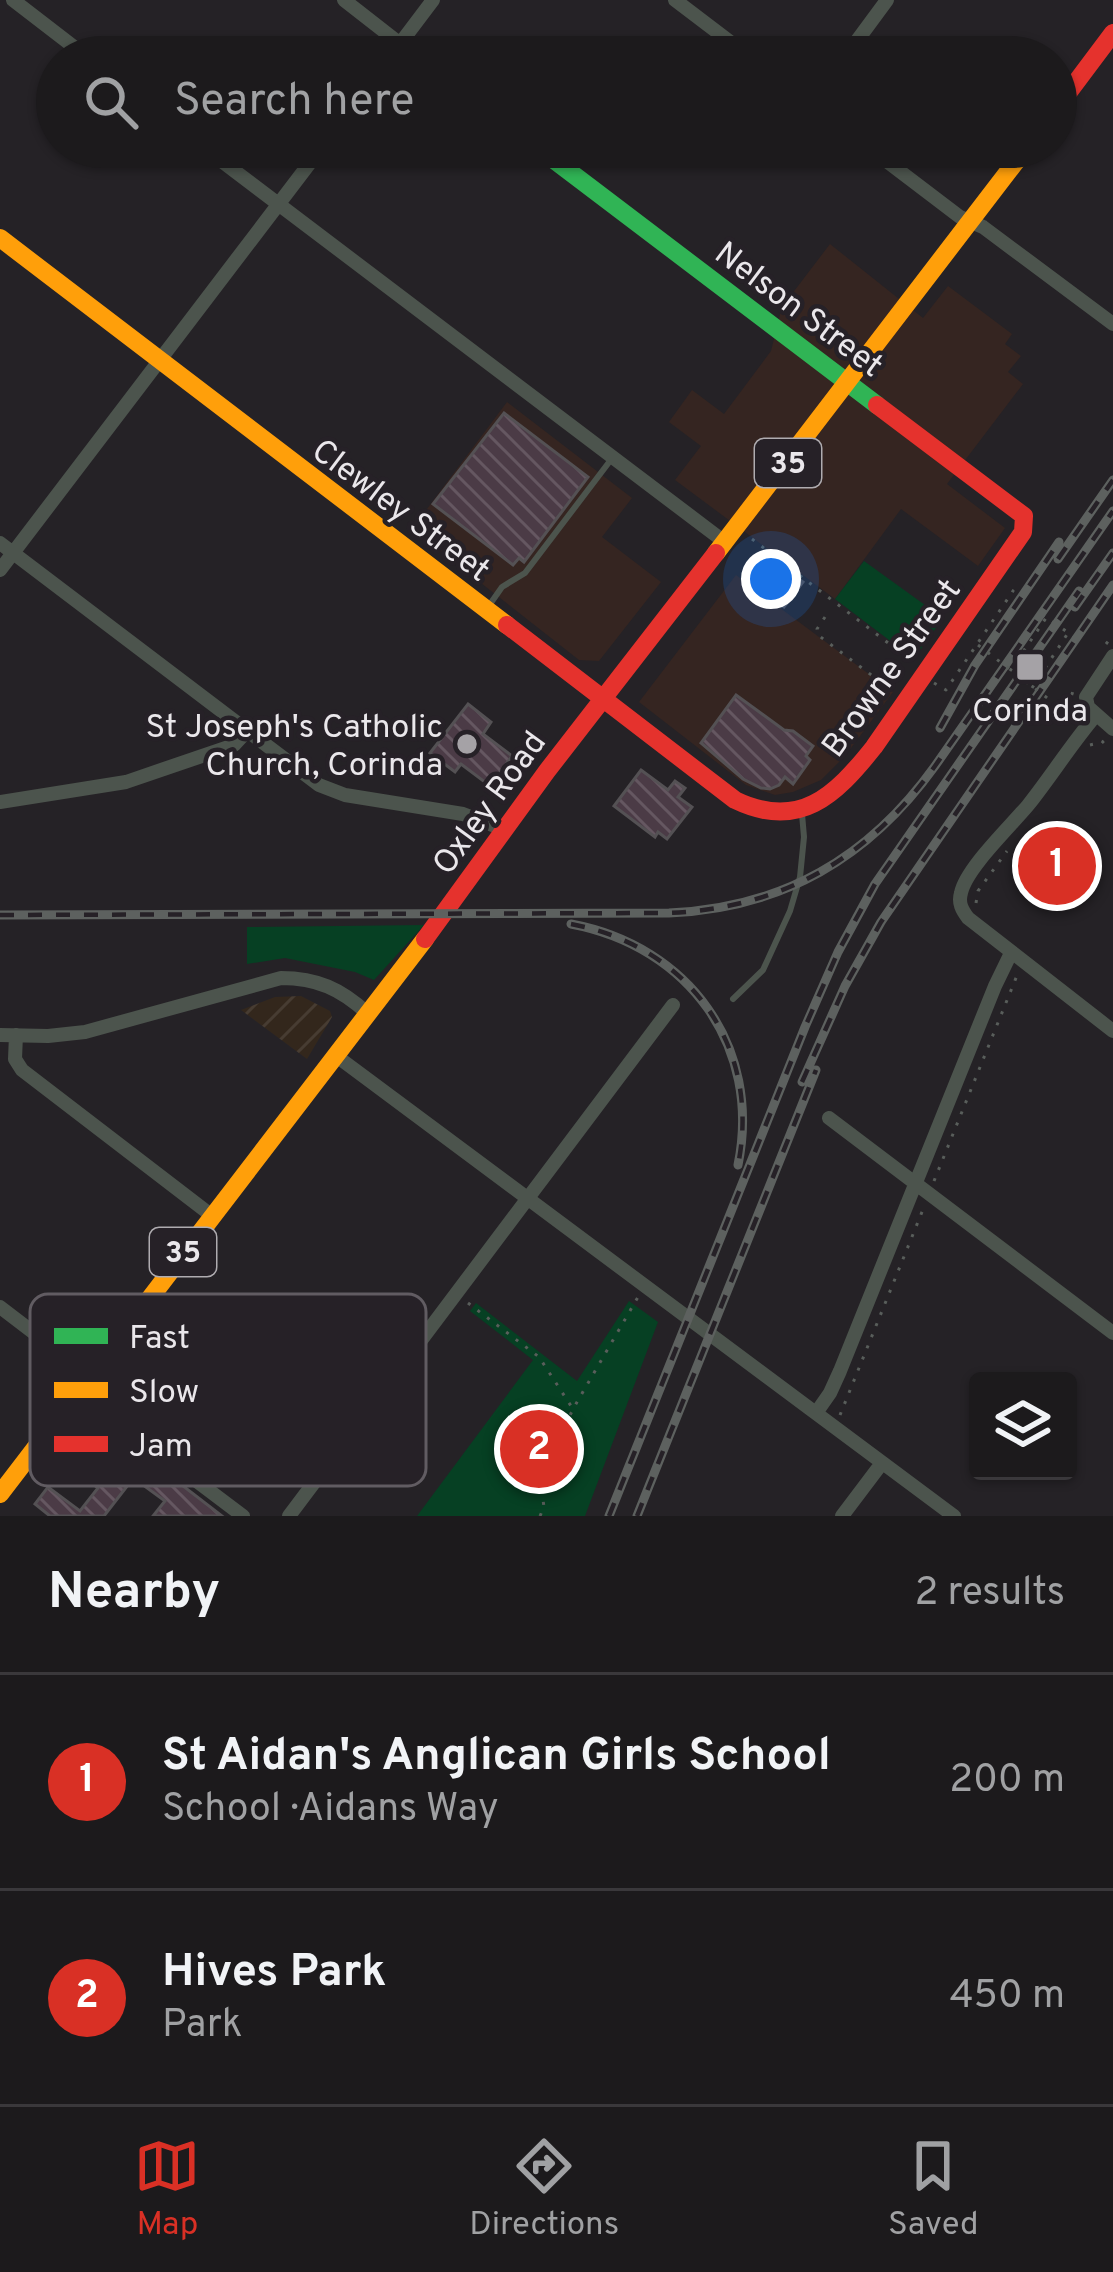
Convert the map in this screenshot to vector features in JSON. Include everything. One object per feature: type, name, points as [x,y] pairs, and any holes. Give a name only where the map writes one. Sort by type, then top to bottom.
[{"type":"street","points":[[13,0],[60,36]]},
{"type":"street","points":[[344,0],[390,36]]},
{"type":"street","points":[[406,36],[433,0]]},
{"type":"street","points":[[675,0],[722,36]]},
{"type":"street","points":[[860,36],[887,0]]},
{"type":"street","points":[[1077,83],[1110,43]]},
{"type":"street","points":[[230,168],[726,543]]},
{"type":"street","points":[[0,570],[306,168]]},
{"type":"street","name":"Nelson Street","points":[[565,168],[1025,520]]},
{"type":"street","points":[[896,168],[1113,324]]},
{"type":"street","name":"Oxley Road","points":[[151,1294],[1011,168]]},
{"type":"street","name":"Clewley Street","points":[[0,238],[735,800],[775,814]]},
{"type":"street","name":"Browne Street","points":[[775,814],[802,810],[831,795],[857,770],[1018,540],[1025,520]]},
{"type":"street","points":[[0,542],[311,779],[335,792],[463,814],[503,829]]},
{"type":"street","points":[[1113,656],[1087,694],[1088,707],[1113,729]]},
{"type":"street","points":[[1096,715],[1002,833],[961,891],[960,903],[965,916],[1113,1031]]},
{"type":"street","points":[[0,802],[126,782],[234,745],[247,730]]},
{"type":"street","points":[[816,1413],[841,1371],[1011,953]]},
{"type":"street","points":[[211,1215],[22,1070],[8,1035],[85,1032],[281,978],[325,983],[367,1013]]},
{"type":"street","points":[[426,1336],[673,1004]]},
{"type":"street","points":[[335,1055],[954,1516]]},
{"type":"street","points":[[829,1118],[1113,1333]]},
{"type":"street","points":[[0,1307],[30,1330]]},
{"type":"street","name":"Oxley Road","points":[[0,1494],[30,1454]]},
{"type":"street","points":[[842,1516],[882,1463]]},
{"type":"street","points":[[203,1486],[243,1516]]},
{"type":"street","points":[[290,1516],[313,1486]]},
{"type":"lane","points":[[485,610],[502,587],[525,573],[614,457]]},
{"type":"lane","points":[[733,999],[763,970],[790,911],[800,877],[802,810]]},
{"type":"path","points":[[752,539],[916,664]]},
{"type":"path","points":[[933,682],[946,690],[978,645],[1013,591],[1000,582]]},
{"type":"path","points":[[1010,671],[1044,616],[1053,622]]},
{"type":"path","points":[[825,617],[818,635],[895,693]]},
{"type":"path","points":[[1032,688],[1068,633]]},
{"type":"path","points":[[978,645],[1059,707]]},
{"type":"path","points":[[540,1516],[544,1507],[541,1486],[573,1409],[644,1286]]},
{"type":"path","points":[[458,1294],[539,1358],[573,1409]]},
{"type":"shaded area","points":[[830,244],[923,318],[948,286],[1012,334],[1005,344],[1021,356],[1008,372],[1023,384],[947,484],[1005,528],[978,566],[901,509],[835,599],[675,480],[701,446],[669,422],[692,390],[724,414],[771,351],[782,307]]},
{"type":"shaded area","points":[[507,402],[632,498],[602,537],[661,582],[599,661],[579,660],[412,529]]},
{"type":"shaded area","points":[[736,575],[893,692],[821,780],[793,792],[775,795],[746,785],[639,702]]},
{"type":"shaded area","points":[[301,996],[330,1011],[332,1017],[307,1059],[241,1010],[275,997]]},
{"type":"green space","points":[[864,561],[943,618],[914,659],[835,599]]},
{"type":"green space","points":[[424,925],[374,980],[285,958],[247,964],[247,927]]},
{"type":"green space","points":[[629,1301],[658,1322],[585,1516],[417,1516],[533,1360],[470,1311],[476,1303],[577,1381]]},
{"type":"building","points":[[504,413],[588,477],[524,562],[519,558],[513,565],[433,504]]},
{"type":"building","points":[[764,553],[803,582],[784,607],[745,579]]},
{"type":"building","points":[[736,695],[813,746],[806,756],[810,760],[793,784],[785,777],[779,785],[761,788],[743,779],[701,743]]},
{"type":"building","name":"St Joseph's Catholic Church, Corinda","points":[[468,704],[491,722],[483,734],[512,756],[490,786],[461,764],[455,772],[430,753]]},
{"type":"building","points":[[641,770],[668,790],[675,781],[685,788],[678,797],[692,807],[667,839],[658,832],[655,837],[614,806]]},
{"type":"building","points":[[127,1486],[104,1516],[50,1516],[35,1504],[48,1487],[80,1511],[98,1488]]},
{"type":"building","points":[[144,1486],[183,1486],[222,1516],[153,1516],[165,1501]]},
{"type":"railway","points":[[1058,559],[1113,480]]},
{"type":"railway","points":[[0,915],[669,913],[710,909],[786,889],[852,852],[909,799],[1113,511]]},
{"type":"railway","points":[[940,728],[975,665],[1059,542]]},
{"type":"railway","points":[[1075,607],[1113,553]]},
{"type":"railway","points":[[802,1082],[845,986],[881,922],[1113,585]]},
{"type":"railway","points":[[609,1516],[838,952],[875,884],[1079,591]]},
{"type":"railway","points":[[571,924],[613,936],[650,954],[708,1008],[727,1043],[739,1081],[743,1122],[738,1165]]},
{"type":"railway","points":[[637,1516],[816,1070]]},
{"type":"traffic: fast","points":[[565,168],[877,405]]},
{"type":"traffic: slow","points":[[716,553],[1011,168]]},
{"type":"traffic: slow","points":[[0,238],[507,625]]},
{"type":"traffic: slow","points":[[153,1294],[425,939]]},
{"type":"traffic: slow","points":[[0,1494],[30,1455]]},
{"type":"traffic: jam","points":[[1077,81],[1113,33]]},
{"type":"traffic: jam","points":[[507,625],[735,800],[778,812],[814,804],[845,780],[874,747],[1023,532],[1024,516],[877,405]]},
{"type":"traffic: jam","points":[[425,939],[547,771],[716,553]]},
{"type":"place","name":"Corinda","points":[[1030,667]]},
{"type":"place","name":"St Joseph's Catholic Church, Corinda","points":[[467,744]]},
{"type":"place","name":"St Aidan's Anglican Girls School","points":[[1057,866]]},
{"type":"place","name":"Hives Park","points":[[539,1449]]}]
